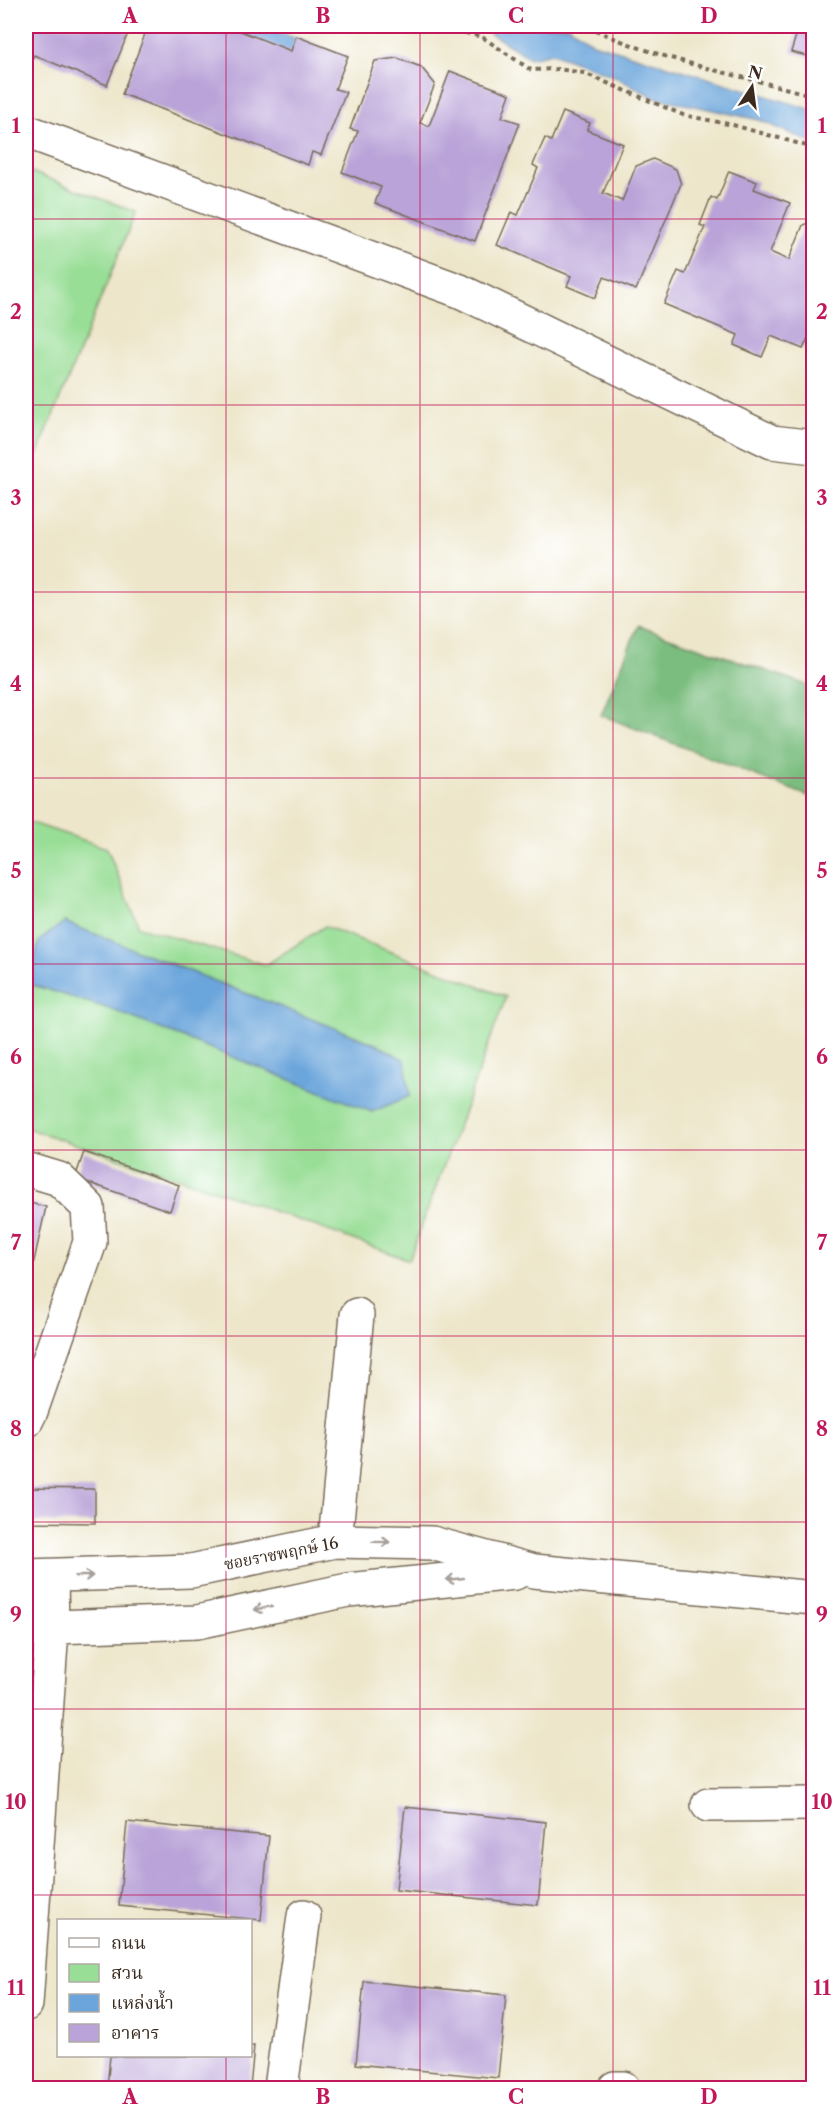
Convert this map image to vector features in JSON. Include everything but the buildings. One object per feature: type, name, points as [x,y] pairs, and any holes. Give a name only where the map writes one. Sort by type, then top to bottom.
[{"type":"street","points":[[26,131],[460,291],[772,442],[813,447]]},
{"type":"street","points":[[26,1169],[59,1179],[88,1207],[90,1242],[26,1421]]},
{"type":"street","points":[[335,1541],[357,1315]]},
{"type":"street","name":"ซอยราชพฤกษ์ 16","points":[[38,1577],[191,1571],[335,1541],[432,1543],[534,1571],[813,1598]]},
{"type":"street","name":"ซอยราชพฤกษ์ 16","points":[[38,1628],[197,1622],[348,1590],[534,1571]]},
{"type":"street","points":[[26,2004],[38,1577]]},
{"type":"street","points":[[708,1805],[813,1804]]},
{"type":"street","points":[[281,2088],[304,1916]]},
{"type":"path","points":[[439,26],[482,37],[531,70],[558,69],[584,73],[683,115],[733,125],[813,148]]},
{"type":"path","points":[[587,26],[620,42],[668,58],[813,96]]},
{"type":"green space","points":[[26,170],[136,212],[37,455],[26,450]]},
{"type":"green space","points":[[638,626],[813,687],[813,798],[601,715]]},
{"type":"green space","points":[[26,821],[107,848],[139,927],[266,965],[325,926],[506,997],[409,1260],[212,1189],[26,1128]],"holes":[[[64,922],[378,1045],[404,1060],[110,1009],[30,984]]]},
{"type":"water","points":[[227,26],[264,26],[307,43],[300,60],[225,30]]},
{"type":"water","points":[[478,26],[569,26],[593,43],[813,110],[813,143],[759,120],[653,97],[614,76],[552,53],[530,58]]},
{"type":"water","points":[[64,922],[378,1045],[405,1060],[410,1096],[372,1112],[110,1009],[29,984],[39,941]]}]
